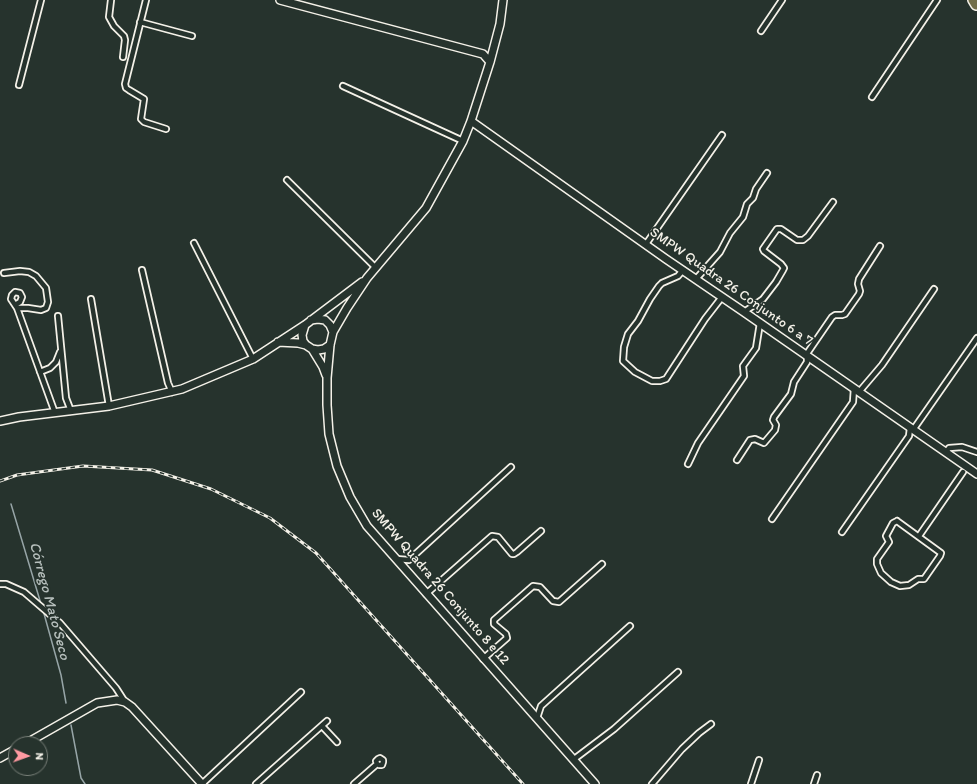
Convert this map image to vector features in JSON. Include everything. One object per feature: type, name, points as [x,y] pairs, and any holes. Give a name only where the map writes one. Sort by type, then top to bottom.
[{"type":"street","points":[[19,85],[42,0]]},
{"type":"street","points":[[111,0],[109,16],[114,26],[124,36],[125,40],[123,57]]},
{"type":"street","points":[[146,0],[125,84],[126,88],[144,99],[141,119],[144,122],[166,129]]},
{"type":"street","points":[[280,0],[483,54],[490,62]]},
{"type":"street","points":[[278,342],[298,342],[318,350],[324,349],[330,345],[333,332],[367,278],[426,208],[463,141],[471,122],[494,49],[504,0]]},
{"type":"street","points":[[761,31],[782,0]]},
{"type":"street","points":[[872,97],[937,0]]},
{"type":"street","points":[[140,22],[192,36]]},
{"type":"street","points":[[483,54],[494,49]]},
{"type":"street","points":[[342,86],[463,141]]},
{"type":"street","name":"SMPW Quadra 26 Conjunto 6 a 7","points":[[471,122],[808,358],[974,471]]},
{"type":"street","points":[[646,244],[722,135]]},
{"type":"street","points":[[696,279],[720,252],[730,233],[743,217],[747,204],[753,198],[756,189],[767,173]]},
{"type":"street","points":[[287,180],[376,268]]},
{"type":"street","points":[[744,312],[763,299],[776,282],[784,268],[763,249],[776,229],[781,229],[797,240],[803,240],[808,236],[833,202]]},
{"type":"street","points":[[194,243],[253,359]]},
{"type":"street","points":[[738,460],[750,440],[755,439],[764,443],[775,430],[776,425],[773,420],[774,416],[791,394],[794,382],[832,317],[835,315],[845,314],[859,294],[859,279],[880,246]]},
{"type":"street","points":[[142,270],[168,383],[172,392]]},
{"type":"street","points":[[683,270],[678,276],[659,286],[638,321],[628,334],[624,347],[623,361],[635,372],[652,381],[660,381],[666,378],[705,319],[722,297]]},
{"type":"street","points":[[4,273],[20,271],[29,272],[36,276],[46,288],[48,302],[46,308],[41,310],[16,307],[55,413]]},
{"type":"street","points":[[0,421],[19,417],[109,406],[182,389],[253,359],[308,322],[367,278]]},
{"type":"street","points":[[772,519],[853,402],[856,390],[882,365],[934,289]]},
{"type":"street","points":[[91,299],[109,406]]},
{"type":"street","points":[[58,316],[66,398],[71,411]]},
{"type":"street","points":[[309,347],[303,340],[302,335],[308,322],[318,319],[325,320],[330,325],[333,332]]},
{"type":"street","points":[[688,464],[698,444],[744,376],[743,366],[756,348],[760,323]]},
{"type":"street","points":[[842,532],[977,338]]},
{"type":"street","name":"SMPW Quadra 26 Conjunto 8 e 12","points":[[330,345],[327,378],[329,434],[337,466],[350,497],[367,526],[595,784]]},
{"type":"street","name":"SMPW Quadra 26 Conjunto 8 e 12","points":[[309,347],[323,367],[327,378]]},
{"type":"street","points":[[40,372],[50,368],[56,362],[61,350]]},
{"type":"street","points":[[946,452],[949,448],[962,447],[977,452]]},
{"type":"street","points":[[920,536],[963,472],[962,464]]},
{"type":"street","points":[[395,559],[408,560],[511,467]]},
{"type":"street","points":[[963,472],[974,471]]},
{"type":"street","points":[[897,521],[920,536],[939,550],[941,553],[940,556],[924,579],[918,579],[909,585],[895,585],[881,573],[877,564],[877,559],[889,542],[886,536],[893,524],[897,521]]},
{"type":"street","points":[[426,594],[492,536],[498,537],[512,554],[514,554],[541,531]]},
{"type":"street","points":[[408,560],[408,574]]},
{"type":"street","points":[[483,659],[507,638],[506,634],[494,624],[494,620],[533,586],[537,585],[553,601],[559,602],[602,564]]},
{"type":"street","points":[[0,584],[6,584],[24,592],[60,623],[116,688],[125,702]]},
{"type":"street","points":[[536,719],[541,706],[630,626]]},
{"type":"street","points":[[573,760],[614,729],[678,672]]},
{"type":"street","points":[[39,736],[98,703],[117,700],[125,702],[132,707],[202,784],[301,692]]},
{"type":"street","points":[[526,706],[532,708],[541,706]]},
{"type":"street","points":[[256,784],[327,721]]},
{"type":"street","points":[[652,784],[682,749],[698,733],[711,724]]},
{"type":"street","points":[[322,726],[337,742]]},
{"type":"street","points":[[752,784],[759,760]]},
{"type":"street","points":[[354,784],[377,764]]},
{"type":"street","points":[[814,784],[817,775]]},
{"type":"waterway","name":"Córrego Mato Seco","points":[[11,504],[41,604]]},
{"type":"waterway","name":"Córrego Mato Seco","points":[[43,610],[61,675],[66,703]]},
{"type":"waterway","name":"Córrego Mato Seco","points":[[71,725],[81,778],[85,784]]},
{"type":"railway","points":[[0,481],[17,475],[83,466],[152,470],[211,489],[270,518],[316,553],[523,784]]}]
